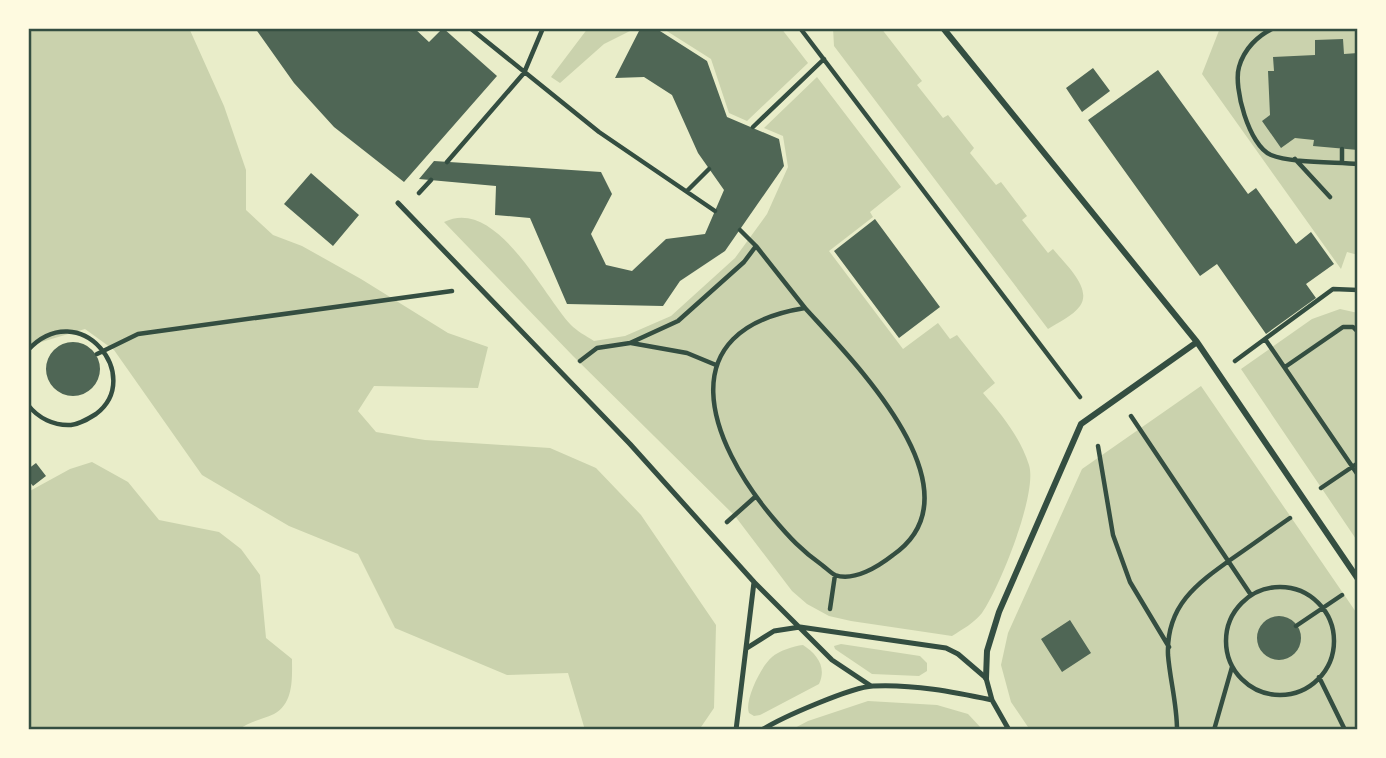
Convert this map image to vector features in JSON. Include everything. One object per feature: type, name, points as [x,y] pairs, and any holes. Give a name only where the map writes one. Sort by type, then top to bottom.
[{"type":"street","points":[[943,28],[1197,342],[1358,579]]},
{"type":"street","points":[[986,678],[986,651],[999,612],[1081,424],[1197,342]]},
{"type":"lane","points":[[398,203],[630,444],[754,582],[832,660],[871,685]]},
{"type":"lane","points":[[736,730],[754,582]]},
{"type":"lane","points":[[747,648],[774,631],[800,627],[946,648],[958,654],[986,678],[992,700],[1010,730]]},
{"type":"lane","points":[[762,730],[808,707],[871,685],[940,690],[992,700]]},
{"type":"path","points":[[470,28],[599,132],[715,211]]},
{"type":"path","points":[[447,162],[524,73],[543,28]]},
{"type":"path","points":[[1274,28],[1261,34],[1247,50],[1238,69],[1243,116],[1256,141],[1269,154],[1358,164]]},
{"type":"path","points":[[802,29],[1093,415],[1113,535],[1130,582],[1169,647]]},
{"type":"path","points":[[753,127],[824,59]]},
{"type":"path","points":[[1342,149],[1342,162]]},
{"type":"path","points":[[1295,159],[1329,197]]},
{"type":"path","points":[[687,191],[709,169]]},
{"type":"path","points":[[740,230],[805,308],[873,383],[908,438],[923,481],[923,513],[915,534],[901,550],[881,564],[848,576],[835,575],[796,546],[755,497],[738,471],[722,435],[712,397],[716,365],[735,336],[765,317],[805,308]]},
{"type":"path","points":[[597,348],[630,343],[678,321],[744,262],[756,246]]},
{"type":"path","points":[[1218,373],[1333,289],[1358,290]]},
{"type":"path","points":[[96,354],[138,334],[426,295]]},
{"type":"path","points":[[1285,367],[1343,327],[1353,327],[1358,332]]},
{"type":"path","points":[[28,350],[44,337],[65,331],[80,333],[94,340],[104,351],[111,365],[113,381],[101,410],[73,425],[57,424],[42,418],[29,408]]},
{"type":"path","points":[[1265,339],[1355,465],[1358,475]]},
{"type":"path","points":[[630,343],[687,353],[716,365]]},
{"type":"path","points":[[1118,398],[1251,595]]},
{"type":"path","points":[[1177,730],[1177,705],[1168,653],[1170,625],[1178,607],[1200,580],[1355,465]]},
{"type":"path","points":[[712,536],[755,497]]},
{"type":"path","points":[[827,631],[835,575]]},
{"type":"path","points":[[1282,586],[1304,593],[1323,607],[1331,623],[1334,641],[1331,659],[1309,686],[1293,693],[1275,694],[1258,690],[1243,680],[1233,666],[1227,649],[1229,626],[1240,605],[1251,595],[1282,586]]},
{"type":"path","points":[[1296,626],[1323,607]]},
{"type":"path","points":[[1214,729],[1233,666]]},
{"type":"path","points":[[1319,677],[1345,730]]},
{"type":"green space","points":[[28,28],[189,28],[224,106],[246,170],[246,210],[273,235],[302,246],[361,279],[448,333],[488,347],[478,388],[374,386],[358,411],[376,432],[425,440],[550,448],[596,468],[641,515],[716,625],[714,708],[699,730],[585,730],[568,673],[507,675],[395,628],[358,554],[289,526],[202,475],[114,350],[85,329],[28,346]]},
{"type":"green space","points":[[588,28],[636,28],[604,44],[560,83],[551,77]]},
{"type":"green space","points":[[662,28],[781,28],[808,63],[747,121],[729,113],[711,59]]},
{"type":"green space","points":[[833,28],[881,28],[922,81],[917,85],[943,118],[948,115],[974,148],[970,153],[996,185],[1001,182],[1027,216],[1022,220],[1048,253],[1053,249],[1076,276],[1083,291],[1083,299],[1073,313],[1048,329],[834,46]]},
{"type":"green space","points":[[1220,28],[1358,28],[1358,255],[1347,252],[1341,269],[1202,74]]},
{"type":"green space","points":[[817,77],[901,187],[870,212],[873,217],[829,251],[903,349],[938,323],[950,339],[957,335],[995,383],[983,393],[1016,436],[1029,465],[1028,497],[1023,518],[998,584],[982,613],[952,636],[851,621],[829,616],[807,604],[792,591],[735,516],[573,356],[444,222],[463,218],[482,223],[499,235],[532,272],[571,325],[594,341],[625,336],[671,316],[735,258],[767,214],[788,167],[783,136],[764,128]]},
{"type":"green space","points":[[1340,309],[1358,313],[1358,542],[1241,369],[1312,319]]},
{"type":"green space","points":[[1201,386],[1358,615],[1358,730],[1030,730],[1011,702],[1001,665],[1008,633],[1082,469]]},
{"type":"green space","points":[[92,462],[128,482],[159,520],[219,532],[241,549],[260,575],[266,638],[292,659],[291,690],[281,709],[238,730],[28,730],[28,492],[70,469]]},
{"type":"green space","points":[[841,644],[920,656],[927,663],[927,671],[919,676],[872,674],[835,649],[834,646]]},
{"type":"green space","points":[[803,645],[813,652],[819,662],[822,672],[819,684],[760,715],[749,713],[751,692],[768,661],[782,651]]},
{"type":"green space","points":[[868,701],[937,705],[968,714],[983,730],[791,730],[808,721]]},
{"type":"building","points":[[255,28],[414,28],[429,42],[443,28],[497,76],[404,182],[334,127],[294,83]]},
{"type":"building","points":[[639,31],[660,31],[707,61],[727,117],[779,139],[784,166],[725,251],[680,281],[663,306],[567,304],[530,218],[495,215],[496,186],[419,179],[434,161],[601,172],[612,194],[591,234],[606,265],[632,271],[666,239],[705,234],[724,190],[698,153],[672,95],[644,77],[615,78]]},
{"type":"building","points":[[1343,39],[1344,54],[1358,53],[1358,150],[1313,146],[1314,140],[1295,138],[1281,148],[1262,121],[1270,115],[1268,71],[1274,71],[1273,57],[1315,55],[1315,40]]},
{"type":"building","points":[[1093,68],[1110,91],[1082,112],[1066,88]]},
{"type":"building","points":[[1158,70],[1248,194],[1256,188],[1296,244],[1311,232],[1334,264],[1306,284],[1316,298],[1266,334],[1217,264],[1200,276],[1088,120]]},
{"type":"building","points":[[311,173],[359,215],[333,246],[284,204]]},
{"type":"building","points":[[875,219],[940,307],[899,338],[834,251]]},
{"type":"building","points":[[73,342],[92,350],[100,369],[92,388],[73,396],[54,388],[46,369],[54,350]]},
{"type":"building","points":[[36,463],[46,476],[33,486],[28,480],[28,469]]},
{"type":"building","points":[[1279,616],[1295,622],[1301,638],[1295,654],[1279,660],[1263,654],[1257,638],[1263,622]]},
{"type":"building","points":[[1070,620],[1091,653],[1062,672],[1041,639]]}]
